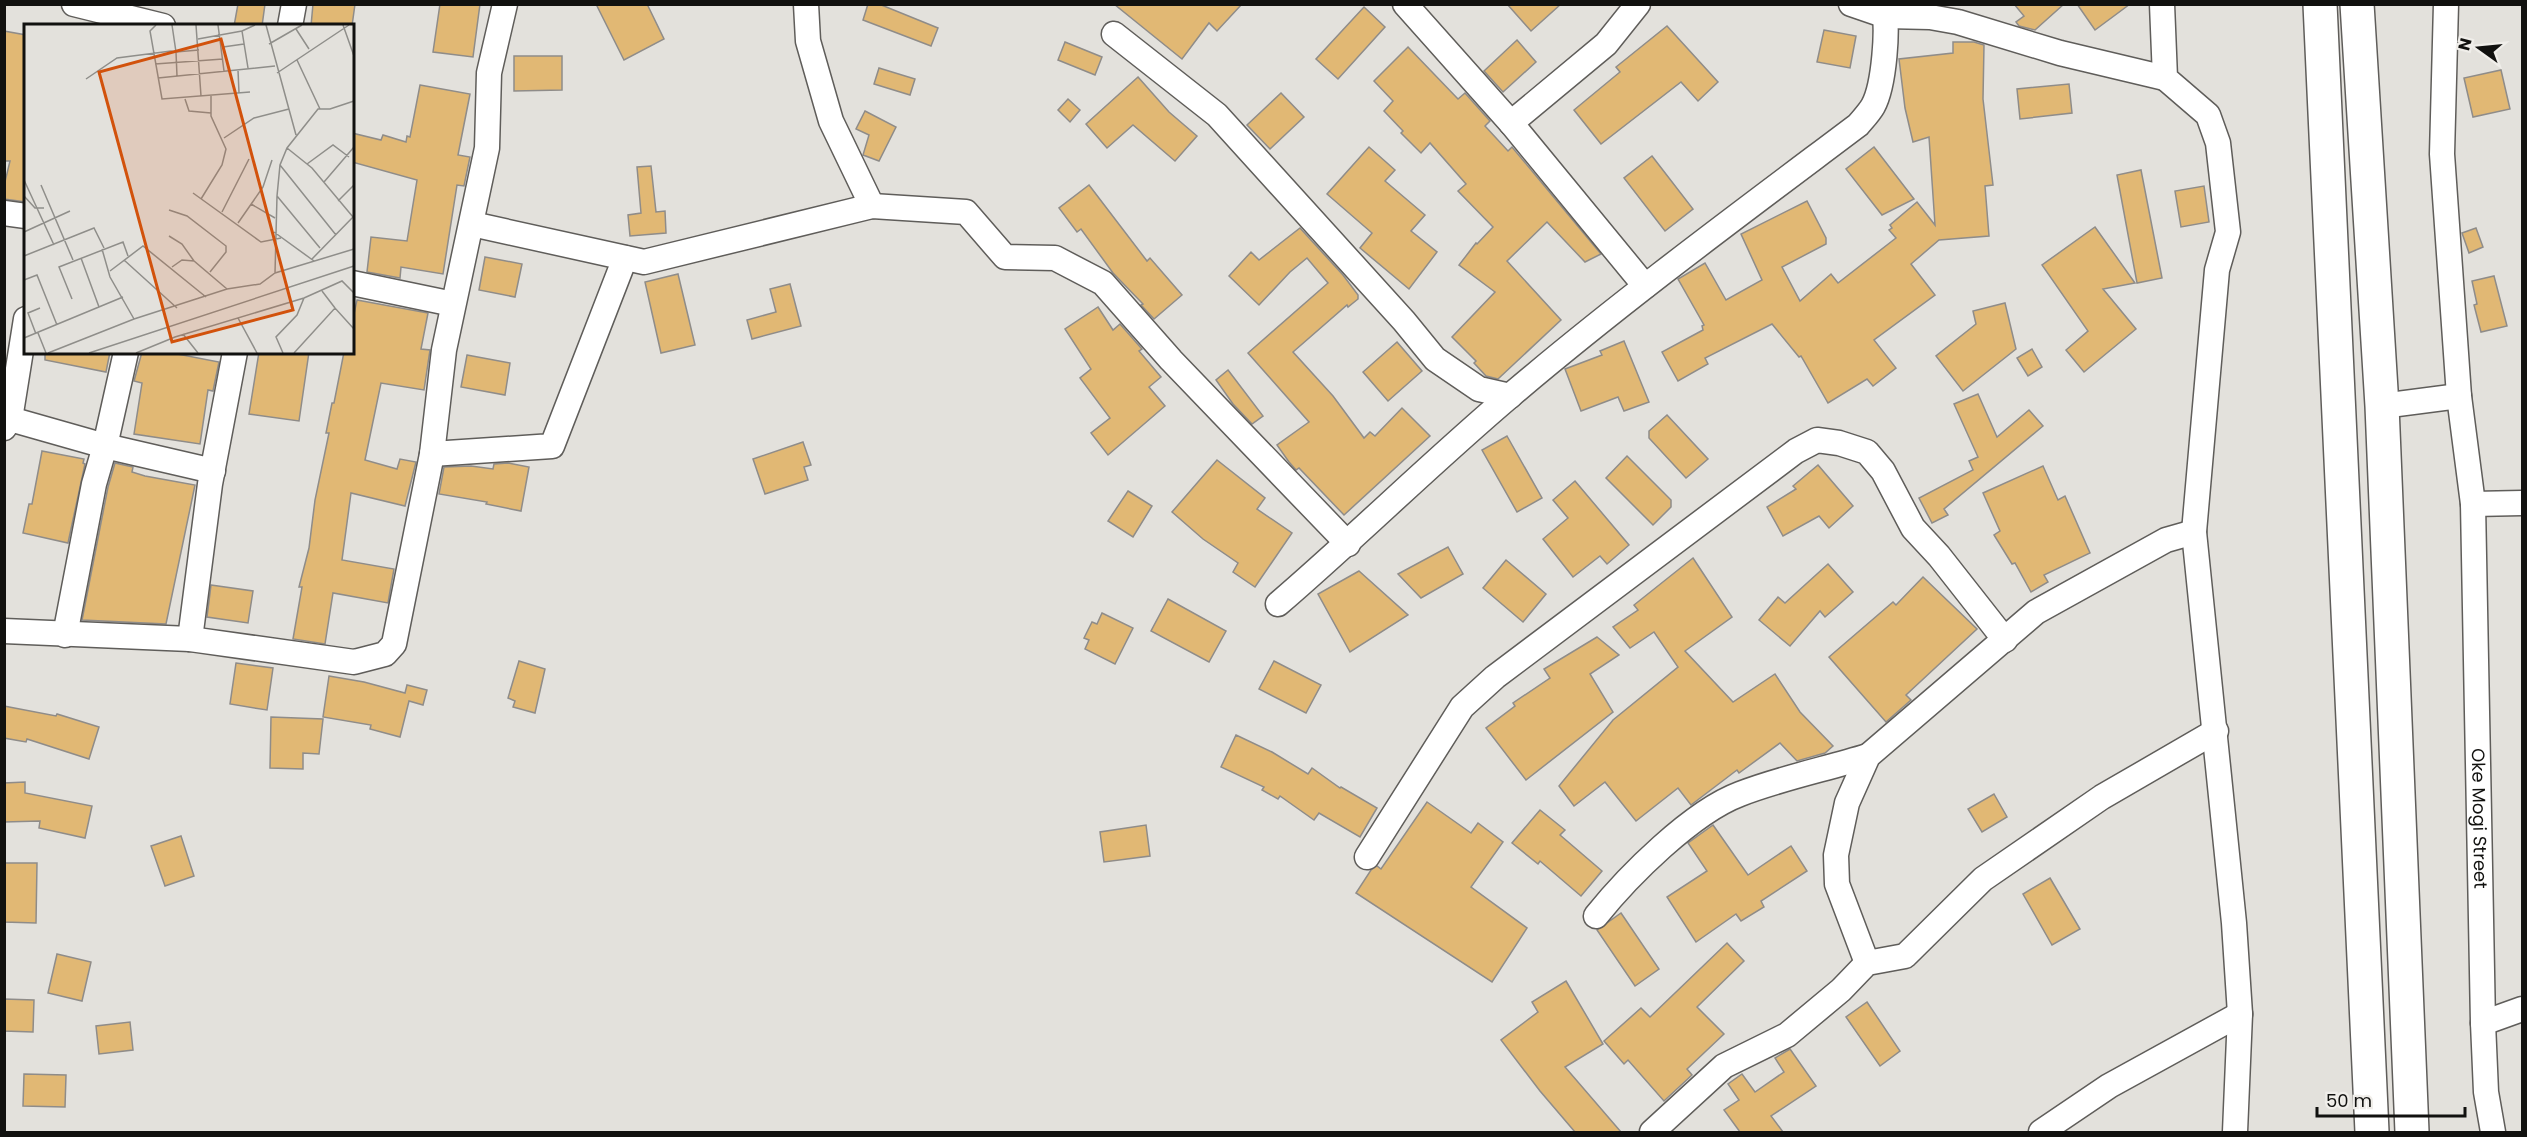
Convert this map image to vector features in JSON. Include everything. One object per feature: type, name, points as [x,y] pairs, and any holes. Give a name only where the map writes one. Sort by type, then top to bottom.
[{"type":"highway","points":[[2320,4],[2372,1132]]},
{"type":"highway","points":[[2357,4],[2382,406],[2412,1132]]},
{"type":"street","points":[[74,4],[155,24]]},
{"type":"street","points":[[290,24],[294,4]]},
{"type":"street","points":[[4,631],[190,639],[354,662],[385,654],[394,644],[432,454],[444,350],[487,148],[489,73],[505,4]]},
{"type":"street","points":[[806,4],[808,41],[831,121],[872,206]]},
{"type":"street","points":[[1405,4],[1511,123],[1645,286]]},
{"type":"street","points":[[1511,123],[1606,44],[1638,4]]},
{"type":"street","points":[[1851,4],[1958,22],[2060,53],[2165,78],[2208,115],[2218,143],[2228,232],[2217,270],[2194,532],[2234,923],[2240,1014],[2235,1132]]},
{"type":"street","points":[[2162,4],[2165,78]]},
{"type":"street","name":"Oke Mogi Street","points":[[2446,4],[2442,154],[2459,396],[2473,504],[2483,1023],[2486,1092],[2493,1132]]},
{"type":"street","points":[[1278,604],[1348,544],[1510,396],[1645,286],[1858,125],[1873,105],[1881,82],[1884,10]]},
{"type":"street","points":[[1114,34],[1216,114],[1404,321],[1435,359],[1479,389],[1510,396]]},
{"type":"street","points":[[471,224],[644,262],[872,206],[966,212],[1005,257],[1055,258],[1103,283],[1171,360],[1348,544]]},
{"type":"street","points":[[4,213],[24,216]]},
{"type":"street","points":[[432,454],[552,446],[625,258]]},
{"type":"street","points":[[354,283],[453,304]]},
{"type":"street","points":[[24,329],[6,422],[213,471]]},
{"type":"street","points":[[64,635],[94,484],[126,354]]},
{"type":"street","points":[[190,639],[213,471],[235,354]]},
{"type":"street","points":[[2382,406],[2459,396]]},
{"type":"street","points":[[1367,857],[1462,707],[1495,678],[1796,451],[1817,440],[1839,443],[1867,452],[1883,471],[1913,528],[1939,556],[2005,640]]},
{"type":"street","points":[[2473,504],[2523,502]]},
{"type":"street","points":[[1596,916],[1621,885],[1699,817],[1738,794],[1868,756],[2036,612],[2166,540],[2194,532]]},
{"type":"street","points":[[1652,1132],[1724,1066],[1787,1035],[1840,990],[1867,963],[1905,956],[1983,879],[2102,797],[2216,731]]},
{"type":"street","points":[[1867,963],[1837,884],[1836,855],[1847,803],[1868,756]]},
{"type":"street","points":[[2483,1023],[2523,1009]]},
{"type":"street","points":[[2041,1132],[2109,1086],[2240,1014]]},
{"type":"building","points":[[238,4],[265,4],[262,24],[234,24]]},
{"type":"building","points":[[313,4],[355,4],[352,24],[311,24]]},
{"type":"building","points":[[440,4],[480,4],[473,57],[433,52]]},
{"type":"building","points":[[596,4],[647,4],[664,39],[624,60]]},
{"type":"building","points":[[868,4],[879,4],[938,28],[931,46],[863,20]]},
{"type":"building","points":[[1114,4],[1242,4],[1217,31],[1209,23],[1182,59]]},
{"type":"building","points":[[1507,4],[1561,4],[1531,31]]},
{"type":"building","points":[[2014,4],[2064,4],[2035,30],[2019,26],[2016,22],[2024,16]]},
{"type":"building","points":[[2077,4],[2130,4],[2095,30]]},
{"type":"building","points":[[1364,7],[1385,27],[1338,79],[1316,59]]},
{"type":"building","points":[[1667,26],[1718,82],[1698,101],[1681,82],[1601,144],[1574,110],[1620,72],[1616,67]]},
{"type":"building","points":[[1824,30],[1856,36],[1850,68],[1817,62]]},
{"type":"building","points":[[4,31],[24,35],[24,202],[4,199],[4,186],[10,161],[4,161]]},
{"type":"building","points":[[1517,40],[1536,62],[1503,92],[1484,71]]},
{"type":"building","points":[[1065,42],[1102,57],[1095,75],[1058,60]]},
{"type":"building","points":[[1953,42],[1974,42],[1984,45],[1983,99],[1993,185],[1985,186],[1989,236],[1939,240],[1911,264],[1935,295],[1874,340],[1896,368],[1873,386],[1867,379],[1828,403],[1801,356],[1799,357],[1772,324],[1705,358],[1708,364],[1678,381],[1662,352],[1703,330],[1704,325],[1678,279],[1705,263],[1726,300],[1762,280],[1741,234],[1807,201],[1826,238],[1826,244],[1782,267],[1800,301],[1831,274],[1838,283],[1896,238],[1889,230],[1892,228],[1890,225],[1917,202],[1935,225],[1929,137],[1913,142],[1905,108],[1899,59],[1953,53]]},
{"type":"building","points":[[1408,47],[1458,99],[1465,93],[1490,121],[1485,126],[1508,151],[1512,147],[1601,254],[1585,262],[1547,222],[1507,261],[1561,320],[1498,379],[1486,376],[1474,363],[1476,361],[1452,337],[1495,292],[1459,265],[1476,243],[1493,227],[1458,191],[1466,184],[1430,143],[1421,153],[1401,133],[1403,131],[1384,111],[1393,101],[1374,81]]},
{"type":"building","points":[[514,56],[562,56],[562,90],[514,91]]},
{"type":"building","points":[[879,68],[915,79],[910,95],[874,84]]},
{"type":"building","points":[[2501,70],[2510,109],[2473,117],[2464,78]]},
{"type":"building","points":[[1138,77],[1169,112],[1197,136],[1175,161],[1133,125],[1107,148],[1086,124]]},
{"type":"building","points":[[2069,84],[2072,113],[2020,119],[2017,89]]},
{"type":"building","points":[[420,85],[470,94],[458,155],[470,157],[464,186],[457,185],[443,274],[401,267],[400,278],[367,272],[371,237],[407,241],[417,180],[354,163],[354,133],[381,140],[383,135],[406,142],[407,136],[410,137]]},
{"type":"building","points":[[1281,93],[1304,117],[1270,149],[1247,125]]},
{"type":"building","points":[[1068,99],[1080,110],[1070,122],[1058,110]]},
{"type":"building","points":[[865,111],[896,127],[879,161],[863,155],[869,135],[856,129]]},
{"type":"building","points":[[1369,147],[1395,170],[1385,181],[1425,215],[1411,231],[1437,252],[1409,289],[1360,248],[1372,233],[1327,194]]},
{"type":"building","points":[[1874,147],[1914,199],[1882,215],[1846,169]]},
{"type":"building","points":[[1652,156],[1693,209],[1665,231],[1624,178]]},
{"type":"building","points":[[651,166],[656,212],[665,211],[666,233],[630,236],[628,215],[641,213],[637,167]]},
{"type":"building","points":[[2141,170],[2162,278],[2137,283],[2117,175]]},
{"type":"building","points":[[1089,185],[1147,261],[1150,258],[1182,295],[1154,319],[1113,273],[1081,229],[1077,232],[1059,208]]},
{"type":"building","points":[[2204,186],[2209,222],[2181,227],[2175,191]]},
{"type":"building","points":[[2095,227],[2135,283],[2103,289],[2136,329],[2084,372],[2066,350],[2088,331],[2042,265]]},
{"type":"building","points":[[1300,228],[1343,275],[1358,295],[1358,299],[1348,307],[1347,305],[1293,352],[1333,396],[1364,438],[1370,432],[1375,436],[1402,408],[1430,436],[1344,515],[1299,468],[1296,470],[1277,445],[1309,422],[1248,353],[1328,283],[1307,258],[1290,272],[1259,305],[1229,276],[1251,252],[1259,260]]},
{"type":"building","points":[[2476,228],[2483,247],[2469,253],[2462,233]]},
{"type":"building","points":[[485,257],[522,264],[515,297],[479,290]]},
{"type":"building","points":[[678,274],[695,345],[661,353],[645,282]]},
{"type":"building","points":[[2494,276],[2507,326],[2481,332],[2474,305],[2477,304],[2472,281]]},
{"type":"building","points":[[790,284],[801,326],[752,339],[747,320],[776,312],[770,289]]},
{"type":"building","points":[[357,300],[428,313],[421,349],[430,350],[424,390],[381,383],[365,460],[397,469],[400,459],[416,462],[405,506],[351,493],[342,560],[394,569],[388,603],[333,593],[325,644],[293,639],[302,587],[299,587],[309,548],[332,403],[334,403],[344,354],[354,354],[354,314]]},
{"type":"building","points":[[2005,303],[2016,349],[1963,391],[1936,356],[1976,324],[1973,311]]},
{"type":"building","points":[[1098,307],[1113,330],[1120,324],[1142,349],[1139,351],[1161,377],[1149,387],[1165,406],[1108,455],[1091,433],[1110,418],[1080,378],[1091,369],[1065,329]]},
{"type":"building","points":[[1624,341],[1649,402],[1624,411],[1618,397],[1581,411],[1565,369],[1602,355],[1600,351]]},
{"type":"building","points":[[1397,342],[1422,371],[1388,401],[1363,372]]},
{"type":"building","points":[[2032,349],[2042,367],[2028,376],[2017,358]]},
{"type":"building","points":[[45,354],[110,354],[106,372],[45,360]]},
{"type":"building","points":[[141,354],[177,354],[219,362],[213,391],[208,390],[200,444],[134,434],[142,383],[134,381]]},
{"type":"building","points":[[259,354],[309,354],[299,421],[249,414]]},
{"type":"building","points":[[467,355],[510,363],[505,395],[461,387]]},
{"type":"building","points":[[1228,370],[1263,416],[1252,424],[1233,404],[1216,380]]},
{"type":"building","points":[[1978,394],[1997,437],[2029,410],[2043,426],[1944,509],[1948,515],[1932,523],[1919,498],[1973,470],[1969,461],[1978,457],[1954,404]]},
{"type":"building","points":[[1667,415],[1708,459],[1686,478],[1649,438],[1649,431]]},
{"type":"building","points":[[1507,436],[1542,498],[1517,512],[1482,450]]},
{"type":"building","points":[[803,442],[811,465],[804,467],[808,480],[765,494],[753,459]]},
{"type":"building","points":[[42,451],[84,459],[85,464],[68,543],[23,533],[29,504],[32,504]]},
{"type":"building","points":[[1627,456],[1671,500],[1671,507],[1653,525],[1606,478]]},
{"type":"building","points":[[1217,460],[1265,498],[1257,509],[1292,533],[1255,587],[1233,572],[1238,563],[1203,539],[1172,512]]},
{"type":"building","points":[[115,463],[133,467],[132,472],[145,476],[195,485],[166,624],[82,620],[108,487]]},
{"type":"building","points":[[508,463],[529,467],[521,511],[486,504],[487,502],[439,494],[444,467],[471,466],[493,469],[494,464]]},
{"type":"building","points":[[1818,465],[1853,506],[1829,528],[1819,516],[1783,536],[1767,507],[1796,489],[1793,486]]},
{"type":"building","points":[[2043,466],[2058,500],[2065,496],[2090,553],[2044,575],[2048,582],[2031,592],[2015,563],[2012,564],[1994,535],[2000,531],[1983,493]]},
{"type":"building","points":[[1575,481],[1629,545],[1607,564],[1600,556],[1573,577],[1543,539],[1568,518],[1553,500]]},
{"type":"building","points":[[1128,491],[1152,506],[1133,537],[1108,521]]},
{"type":"building","points":[[1448,547],[1463,574],[1421,598],[1398,574]]},
{"type":"building","points":[[1693,558],[1732,617],[1685,651],[1733,702],[1775,674],[1800,712],[1833,746],[1825,753],[1797,761],[1780,743],[1739,773],[1737,770],[1691,805],[1678,788],[1636,821],[1605,782],[1574,806],[1559,786],[1613,720],[1678,667],[1654,632],[1630,648],[1613,627],[1638,610],[1634,605]]},
{"type":"building","points":[[1506,560],[1546,594],[1523,622],[1483,588]]},
{"type":"building","points":[[1828,564],[1853,592],[1825,617],[1820,611],[1790,646],[1759,620],[1778,597],[1785,603]]},
{"type":"building","points":[[1359,571],[1408,615],[1350,652],[1318,594]]},
{"type":"building","points":[[1923,577],[1977,629],[1906,695],[1911,700],[1886,722],[1829,657],[1893,602],[1896,605]]},
{"type":"building","points":[[211,585],[253,591],[248,623],[207,617]]},
{"type":"building","points":[[1168,599],[1226,631],[1209,662],[1151,631]]},
{"type":"building","points":[[1102,613],[1133,628],[1115,664],[1085,649],[1089,640],[1084,638],[1092,622],[1097,624]]},
{"type":"building","points":[[1597,637],[1619,655],[1590,674],[1613,712],[1526,780],[1486,728],[1515,706],[1513,703],[1550,678],[1544,669]]},
{"type":"building","points":[[519,661],[545,669],[535,713],[513,707],[515,701],[508,698]]},
{"type":"building","points":[[1274,661],[1321,685],[1306,713],[1259,689]]},
{"type":"building","points":[[236,663],[273,668],[267,710],[230,704]]},
{"type":"building","points":[[329,676],[405,693],[407,685],[427,690],[423,705],[409,701],[400,737],[370,729],[371,725],[323,717]]},
{"type":"building","points":[[4,706],[56,716],[57,714],[99,727],[89,759],[27,739],[26,742],[4,738]]},
{"type":"building","points":[[271,717],[323,719],[319,754],[303,753],[303,769],[270,768]]},
{"type":"building","points":[[1236,735],[1272,752],[1308,774],[1312,768],[1340,788],[1377,808],[1360,837],[1319,813],[1314,820],[1280,796],[1278,799],[1262,790],[1264,787],[1221,767]]},
{"type":"building","points":[[25,782],[25,793],[92,806],[85,838],[39,828],[40,821],[4,822],[4,783]]},
{"type":"building","points":[[1994,794],[2007,817],[1982,832],[1968,809]]},
{"type":"building","points":[[1427,802],[1471,833],[1478,823],[1503,842],[1471,887],[1527,928],[1492,982],[1356,893],[1371,870],[1377,866],[1381,869]]},
{"type":"building","points":[[1540,810],[1565,830],[1560,835],[1602,871],[1581,896],[1540,861],[1538,864],[1512,843]]},
{"type":"building","points":[[1146,825],[1150,856],[1104,862],[1100,832]]},
{"type":"building","points":[[1713,825],[1748,875],[1791,846],[1807,871],[1761,901],[1764,907],[1741,921],[1736,914],[1696,942],[1667,897],[1707,871],[1688,843]]},
{"type":"building","points":[[181,836],[194,876],[165,886],[151,846]]},
{"type":"building","points":[[4,863],[37,863],[36,923],[4,922]]},
{"type":"building","points":[[2050,878],[2080,929],[2052,945],[2023,894]]},
{"type":"building","points":[[1621,913],[1659,969],[1635,986],[1597,930]]},
{"type":"building","points":[[1727,943],[1744,961],[1697,1007],[1724,1034],[1687,1069],[1692,1075],[1664,1101],[1628,1060],[1624,1064],[1604,1041],[1641,1008],[1650,1017]]},
{"type":"building","points":[[57,954],[91,962],[82,1001],[48,993]]},
{"type":"building","points":[[1566,981],[1603,1044],[1565,1067],[1621,1132],[1575,1132],[1501,1040],[1538,1012],[1532,1002]]},
{"type":"building","points":[[4,999],[34,1000],[33,1032],[4,1031]]},
{"type":"building","points":[[1867,1002],[1900,1051],[1880,1066],[1846,1017]]},
{"type":"building","points":[[130,1022],[133,1050],[99,1054],[96,1026]]},
{"type":"building","points":[[1790,1049],[1816,1086],[1771,1116],[1783,1132],[1740,1132],[1724,1110],[1739,1100],[1728,1084],[1742,1074],[1755,1092],[1784,1072],[1775,1058]]},
{"type":"building","points":[[24,1074],[66,1075],[65,1107],[23,1106]]}]
